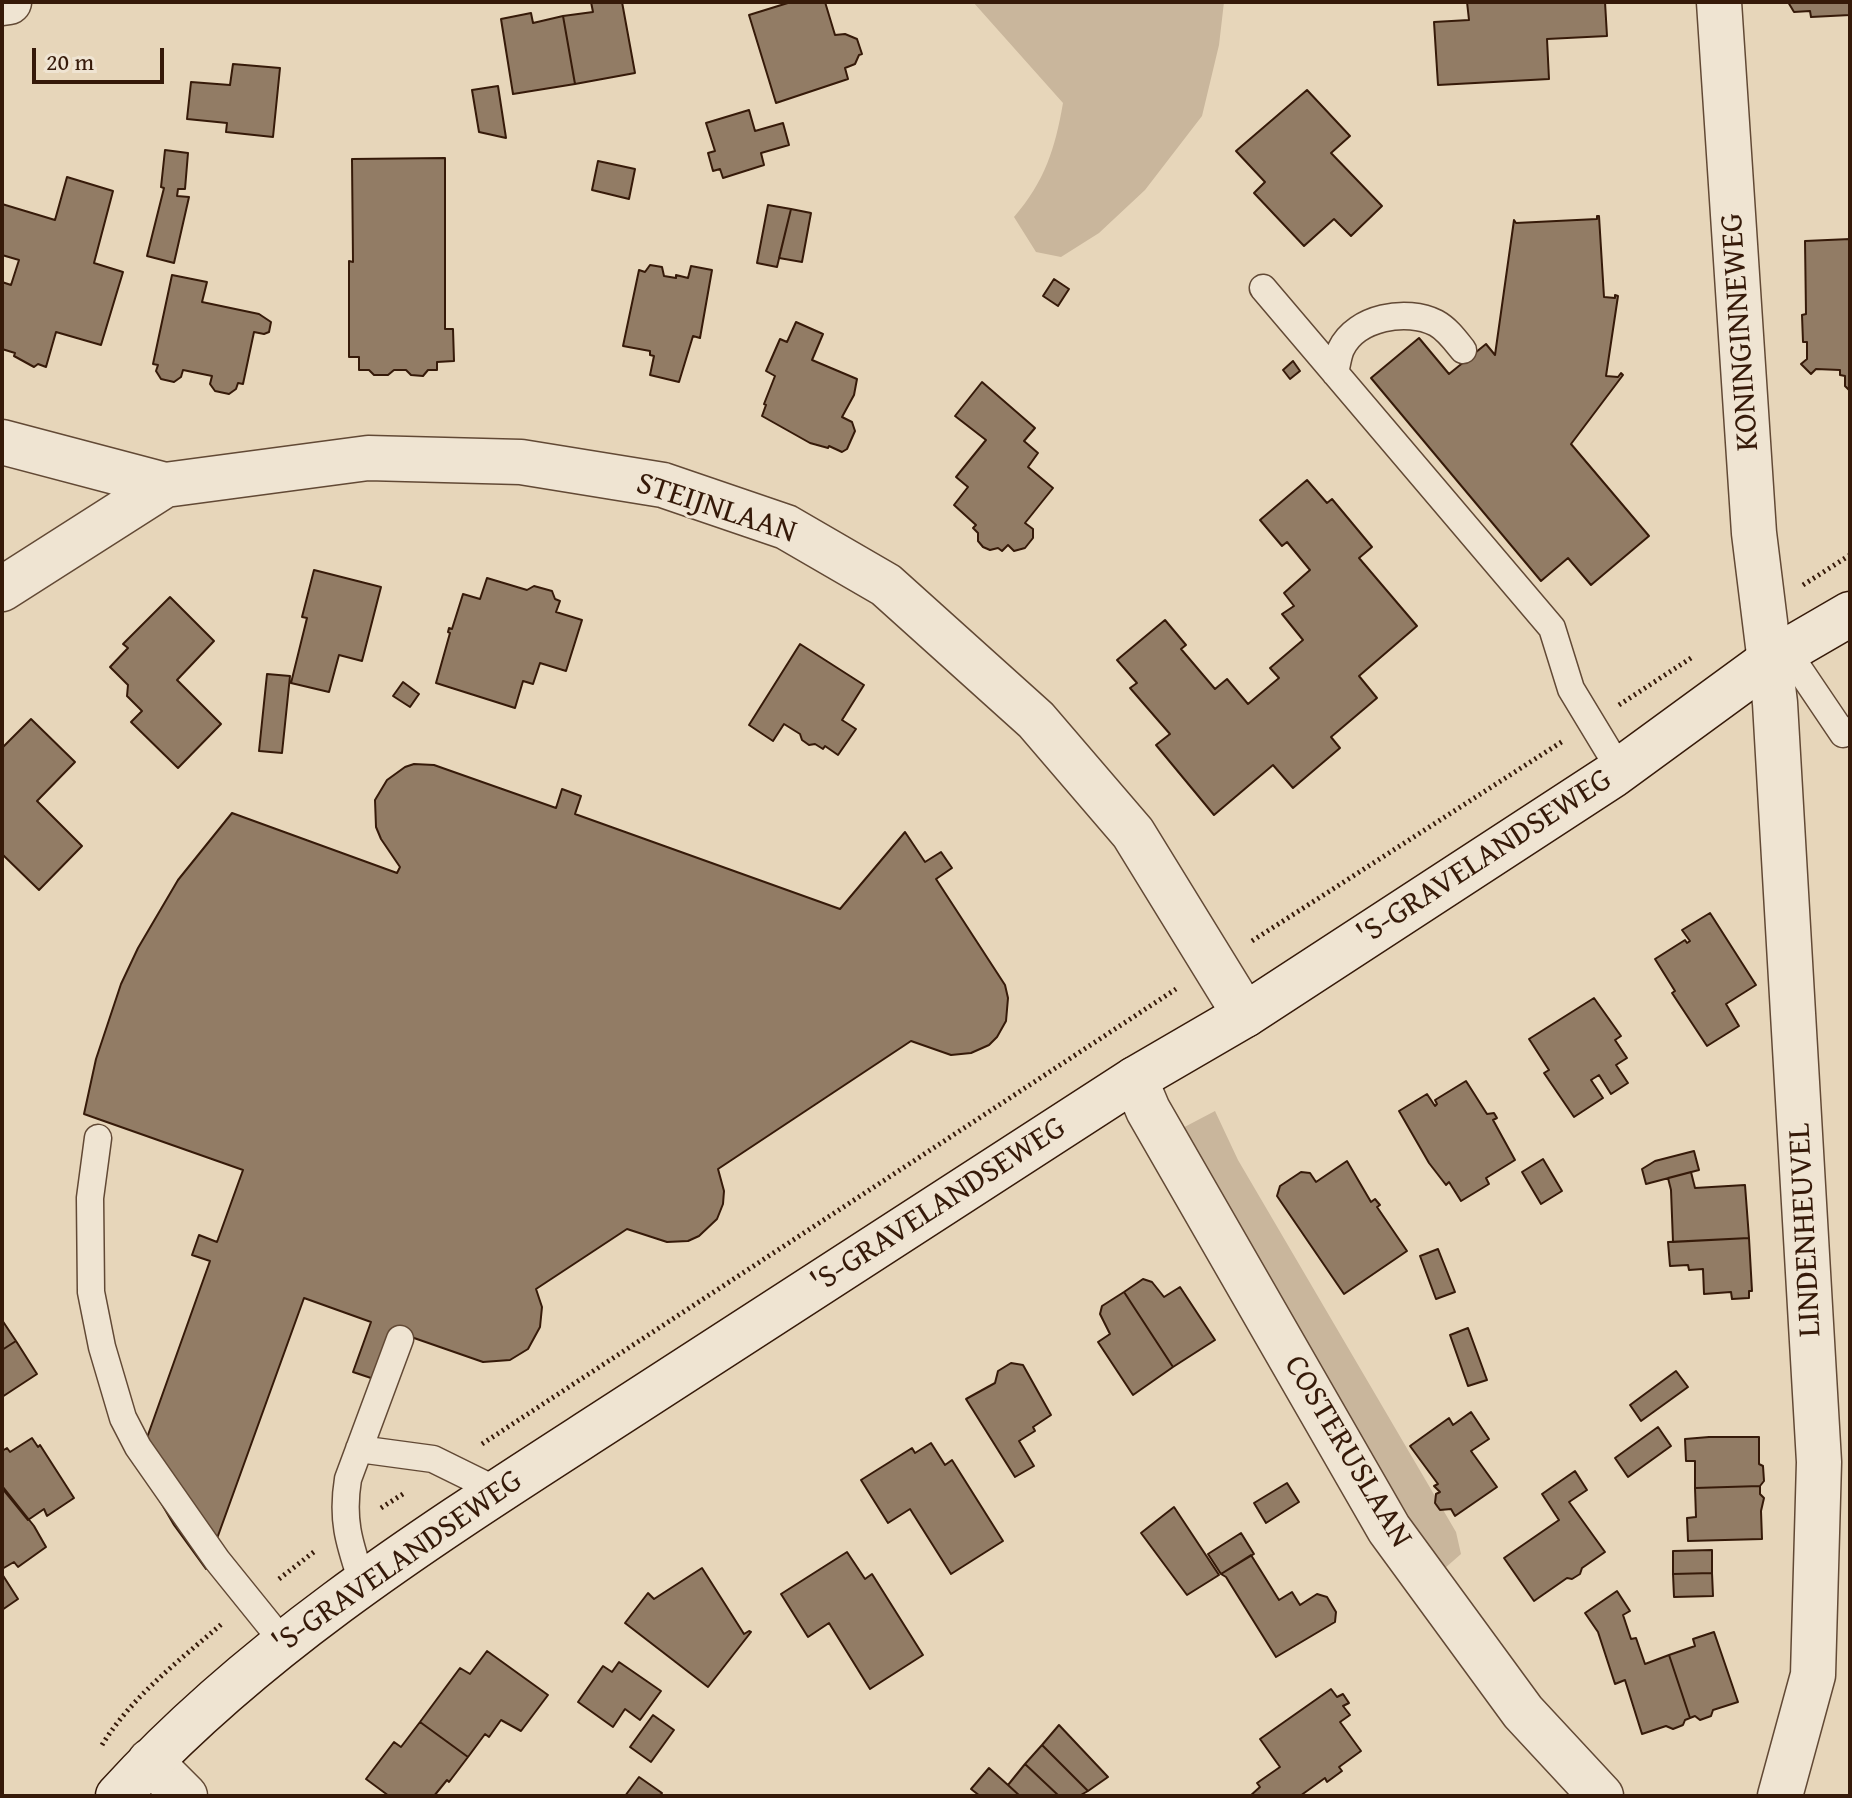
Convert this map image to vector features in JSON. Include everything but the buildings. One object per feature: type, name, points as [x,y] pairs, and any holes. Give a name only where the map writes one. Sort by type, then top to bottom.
[{"type":"street","points":[[2,3],[9,2]]},
{"type":"street","name":"KONINGINNEWEG","points":[[1719,2],[1753,518],[1778,656]]},
{"type":"street","points":[[2,442],[165,485]]},
{"type":"street","name":"STEIJNLAAN","points":[[2,589],[165,485],[368,458],[521,462],[663,485],[786,527],[886,585],[1036,720],[1133,833],[1245,1015]]},
{"type":"street","name":"'S-GRAVELANDSEWEG","points":[[118,1796],[150,1761],[267,1655],[450,1522],[1135,1079],[1245,1015],[1620,770],[1778,656],[1850,614]]},
{"type":"street","name":"LINDENHEUVEL","points":[[1778,656],[1775,703],[1819,1462],[1813,1675],[1780,1796]]},
{"type":"street","name":"COSTERUSLAAN","points":[[1135,1079],[1148,1110],[1389,1529],[1523,1712],[1601,1796]]},
{"type":"street","points":[[150,1761],[185,1796]]},
{"type":"lane","points":[[1263,288],[1552,628],[1571,689],[1620,770]]},
{"type":"lane","points":[[1335,373],[1340,350],[1349,336],[1382,319],[1418,317],[1433,321],[1443,327],[1463,350]]},
{"type":"lane","points":[[1778,656],[1843,734],[1850,730]]},
{"type":"lane","points":[[98,1138],[90,1198],[91,1292],[102,1347],[123,1418],[138,1447],[217,1560],[284,1643]]},
{"type":"lane","points":[[363,1585],[345,1531],[348,1479],[400,1339]]},
{"type":"lane","points":[[359,1449],[433,1459],[498,1491]]},
{"type":"shaded area","points":[[973,2],[1224,2],[1219,45],[1202,116],[1145,190],[1099,233],[1061,257],[1036,252],[1014,217],[1034,190],[1047,164],[1063,103]]},
{"type":"shaded area","points":[[1215,1111],[1238,1160],[1456,1532],[1461,1554],[1437,1575],[1175,1132]]}]
